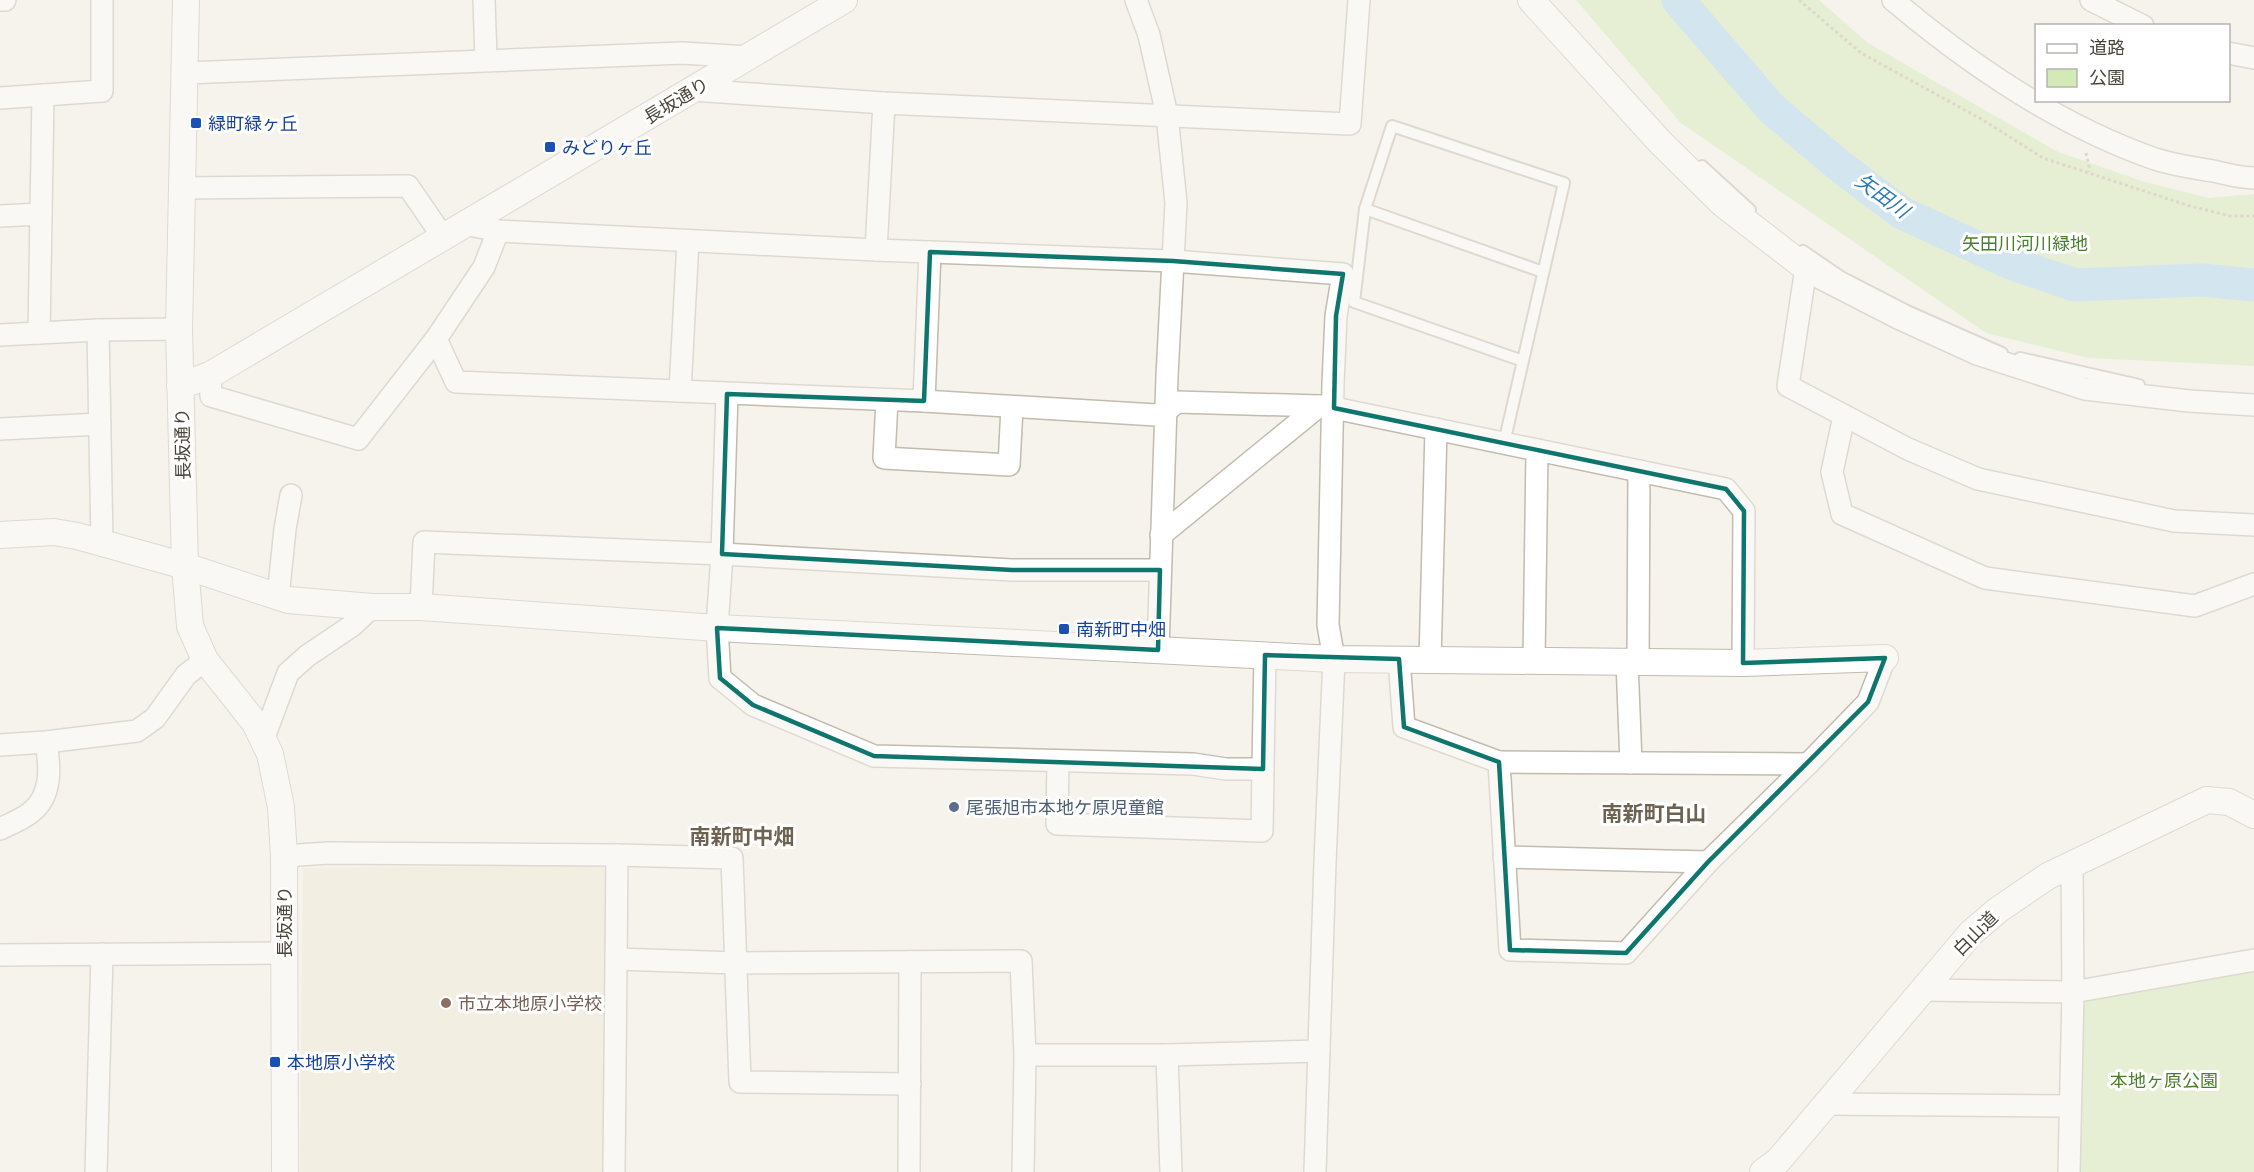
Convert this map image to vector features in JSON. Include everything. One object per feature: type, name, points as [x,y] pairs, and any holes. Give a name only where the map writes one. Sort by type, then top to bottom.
[{"type":"street","points":[[0,0],[5,0]]},
{"type":"street","points":[[0,98],[102,91],[102,0]]},
{"type":"street","points":[[180,386],[179,329],[186,0]]},
{"type":"street","points":[[484,0],[486,60]]},
{"type":"street","name":"長坂通り","points":[[285,1172],[284,856],[281,807],[270,754],[255,723],[204,660],[190,626],[185,566],[180,386],[210,375],[844,0]]},
{"type":"street","points":[[1136,0],[1149,35],[1167,115],[1176,203],[1158,650]]},
{"type":"street","points":[[692,90],[884,103],[1350,124],[1359,0]]},
{"type":"street","points":[[1531,0],[1660,142],[1708,189],[1724,204],[1822,279],[1898,318],[1977,354],[2085,389],[2189,402],[2254,405]]},
{"type":"street","points":[[1893,0],[1918,21],[1996,76],[2035,99]]},
{"type":"street","points":[[2091,0],[2139,24]]},
{"type":"street","points":[[185,73],[682,53],[748,57]]},
{"type":"street","points":[[2230,53],[2254,58]]},
{"type":"street","points":[[39,333],[43,96]]},
{"type":"street","points":[[2039,102],[2076,124],[2157,160],[2254,178]]},
{"type":"street","points":[[876,250],[884,103]]},
{"type":"street","points":[[182,188],[408,186],[443,237]]},
{"type":"street","points":[[0,216],[41,214]]},
{"type":"street","points":[[466,224],[498,231],[876,250],[1173,261],[1343,274],[1349,283],[1336,316],[1327,407],[1329,625],[1334,659],[1315,1172]]},
{"type":"street","points":[[210,375],[211,396],[358,439],[436,339],[484,267],[498,231]]},
{"type":"street","points":[[680,391],[688,241]]},
{"type":"street","points":[[924,401],[930,252]]},
{"type":"street","points":[[1806,268],[1788,386],[1908,449],[1978,479],[2174,521],[2254,525]]},
{"type":"street","points":[[0,335],[179,329]]},
{"type":"street","points":[[98,330],[102,542]]},
{"type":"street","points":[[436,339],[456,382],[924,401],[1156,415],[1166,411],[1177,402],[1327,407],[1726,489],[1744,511],[1743,663]]},
{"type":"street","points":[[727,394],[722,554],[717,628],[720,678],[753,705],[874,756],[1193,764],[1226,769],[1263,769]]},
{"type":"street","points":[[887,400],[884,458],[998,465],[1009,465],[1011,407]]},
{"type":"street","points":[[1161,535],[1327,407]]},
{"type":"street","points":[[1844,416],[1832,472],[1842,514],[1985,578],[2194,606],[2254,584]]},
{"type":"street","points":[[0,429],[100,424]]},
{"type":"street","points":[[1430,660],[1436,429]]},
{"type":"street","points":[[1534,661],[1538,450]]},
{"type":"street","points":[[1631,763],[1639,471]]},
{"type":"street","points":[[278,597],[291,495]]},
{"type":"street","points":[[0,535],[54,532],[102,542],[185,566],[288,600],[372,607],[420,608],[717,628],[1334,659],[1743,663],[1885,658],[1868,702],[1708,862],[1626,953],[1510,950],[1499,762]]},
{"type":"street","points":[[420,608],[424,542],[722,554],[1012,570],[1160,570]]},
{"type":"street","points":[[262,740],[288,673],[307,656],[353,625],[372,607]]},
{"type":"street","points":[[1058,761],[1056,824],[1262,831],[1265,655]]},
{"type":"street","points":[[0,745],[136,731],[155,718],[186,675],[204,660]]},
{"type":"street","points":[[1399,660],[1404,727],[1499,762],[1808,764]]},
{"type":"street","points":[[0,829],[32,813],[44,795],[50,772],[46,742]]},
{"type":"street","name":"白山道","points":[[1767,1171],[1778,1161],[1971,933],[1998,910],[2048,876],[2207,800],[2229,802],[2254,814]]},
{"type":"street","points":[[284,856],[328,853],[732,858],[740,1082],[910,1084]]},
{"type":"street","points":[[614,1172],[617,855]]},
{"type":"street","points":[[1504,857],[1708,862]]},
{"type":"street","points":[[2069,1172],[2073,992],[2072,865]]},
{"type":"street","points":[[0,956],[284,953]]},
{"type":"street","points":[[96,1172],[102,954]]},
{"type":"street","points":[[617,959],[736,963],[1021,961],[1025,1055],[1023,1172]]},
{"type":"street","points":[[1923,990],[2073,992],[2254,960]]},
{"type":"street","points":[[909,1172],[910,962]]},
{"type":"street","points":[[1025,1055],[1167,1055],[1319,1051]]},
{"type":"street","points":[[1167,1055],[1171,1172]]},
{"type":"street","points":[[1826,1104],[2069,1106]]},
{"type":"lane","points":[[1545,0],[1634,96]]},
{"type":"lane","points":[[1504,443],[1523,361],[1543,272],[1564,183],[1392,126],[1365,209],[1349,283],[1354,302],[1523,361]]},
{"type":"lane","points":[[1697,162],[1770,229],[1841,277],[1907,311],[2008,355],[2132,385],[2254,396]]},
{"type":"lane","points":[[1365,209],[1543,272]]},
{"type":"path","points":[[1799,0],[1861,53],[1983,120],[2043,158],[2190,206],[2230,216],[2254,216]]},
{"type":"highlighted area","points":[[930,252],[1173,261],[1343,274],[1336,316],[1334,408],[1726,489],[1744,511],[1743,663],[1885,658],[1868,702],[1708,862],[1626,953],[1510,950],[1499,762],[1404,727],[1399,659],[1265,655],[1263,769],[874,756],[753,705],[720,678],[717,628],[1158,650],[1160,570],[1012,570],[722,554],[727,394],[924,401]]},
{"type":"shaded area","points":[[600,865],[608,872],[606,1172],[300,1172],[303,868]]},
{"type":"green space","name":"矢田川河川緑地","points":[[1576,0],[1819,0],[1868,43],[2058,152],[2145,182],[2209,198],[2254,194],[2254,366],[2089,358],[1986,333],[1681,123]]},
{"type":"green space","name":"本地ヶ原公園","points":[[2254,960],[2254,1172],[2072,1172],[2073,992]]},
{"type":"waterway","name":"矢田川","points":[[1678,0],[1772,109],[1841,167],[1902,213],[2013,264],[2075,285],[2202,280],[2254,285]]},
{"type":"place","name":"緑町緑ヶ丘","points":[[196,123]]},
{"type":"place","name":"みどりヶ丘","points":[[550,147]]},
{"type":"place","name":"南新町中畑","points":[[1064,629]]},
{"type":"place","name":"尾張旭市本地ケ原児童館","points":[[954,807]]},
{"type":"place","name":"市立本地原小学校","points":[[446,1003]]},
{"type":"place","name":"本地原小学校","points":[[275,1062]]},
{"type":"district","name":"南新町白山","points":[[1654,813]]},
{"type":"district","name":"南新町中畑","points":[[742,836]]}]
